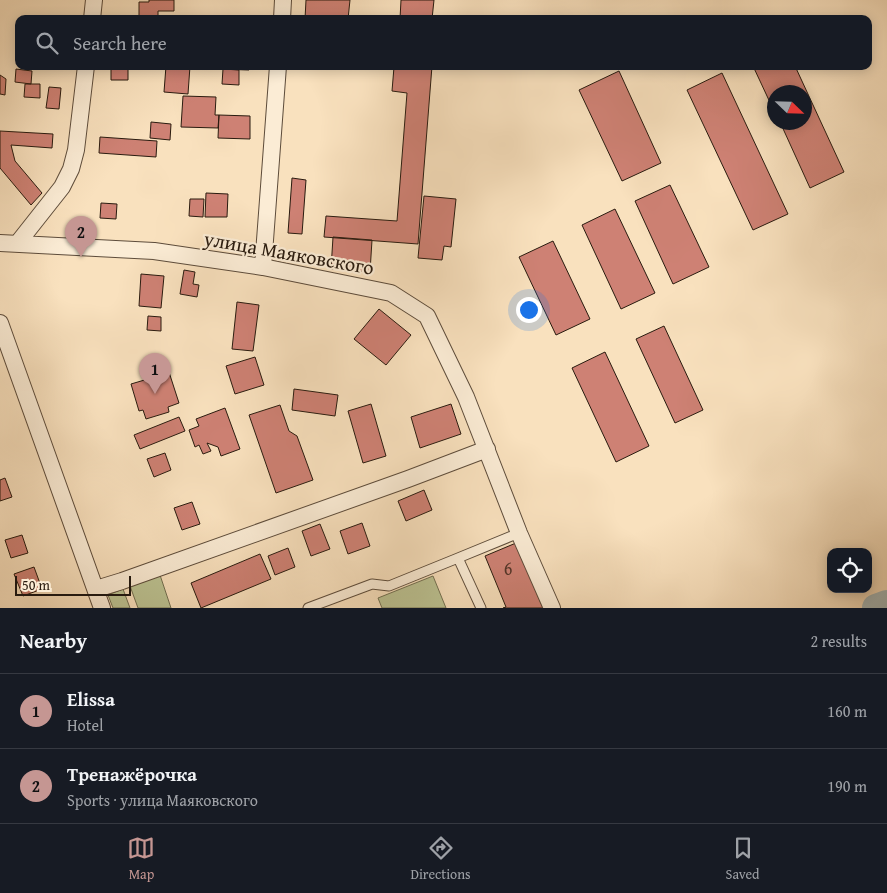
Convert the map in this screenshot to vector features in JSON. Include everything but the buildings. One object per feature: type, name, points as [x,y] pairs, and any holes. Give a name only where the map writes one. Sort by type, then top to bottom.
[{"type":"street","points":[[92,15],[94,0]]},
{"type":"street","points":[[282,15],[283,0]]},
{"type":"street","points":[[17,244],[62,187],[71,169],[76,150],[86,70]]},
{"type":"street","points":[[263,267],[278,70]]},
{"type":"street","name":"улица Маяковского","points":[[0,243],[154,251],[263,267],[391,293],[427,316],[466,397],[518,532],[552,608]]},
{"type":"street","points":[[0,323],[102,608]]},
{"type":"street","points":[[96,589],[487,449]]},
{"type":"lane","points":[[308,608],[372,584],[389,586],[518,532]]},
{"type":"lane","points":[[458,558],[481,608]]},
{"type":"green space","points":[[160,575],[171,608],[138,608],[130,586]]},
{"type":"green space","points":[[433,576],[446,608],[382,608],[378,598]]},
{"type":"green space","points":[[123,589],[130,608],[113,608],[108,595]]},
{"type":"waterway","points":[[876,608],[887,604]]},
{"type":"place","name":"Тренажёрочка","points":[[81,257]]},
{"type":"place","name":"Elissa","points":[[155,394]]}]
